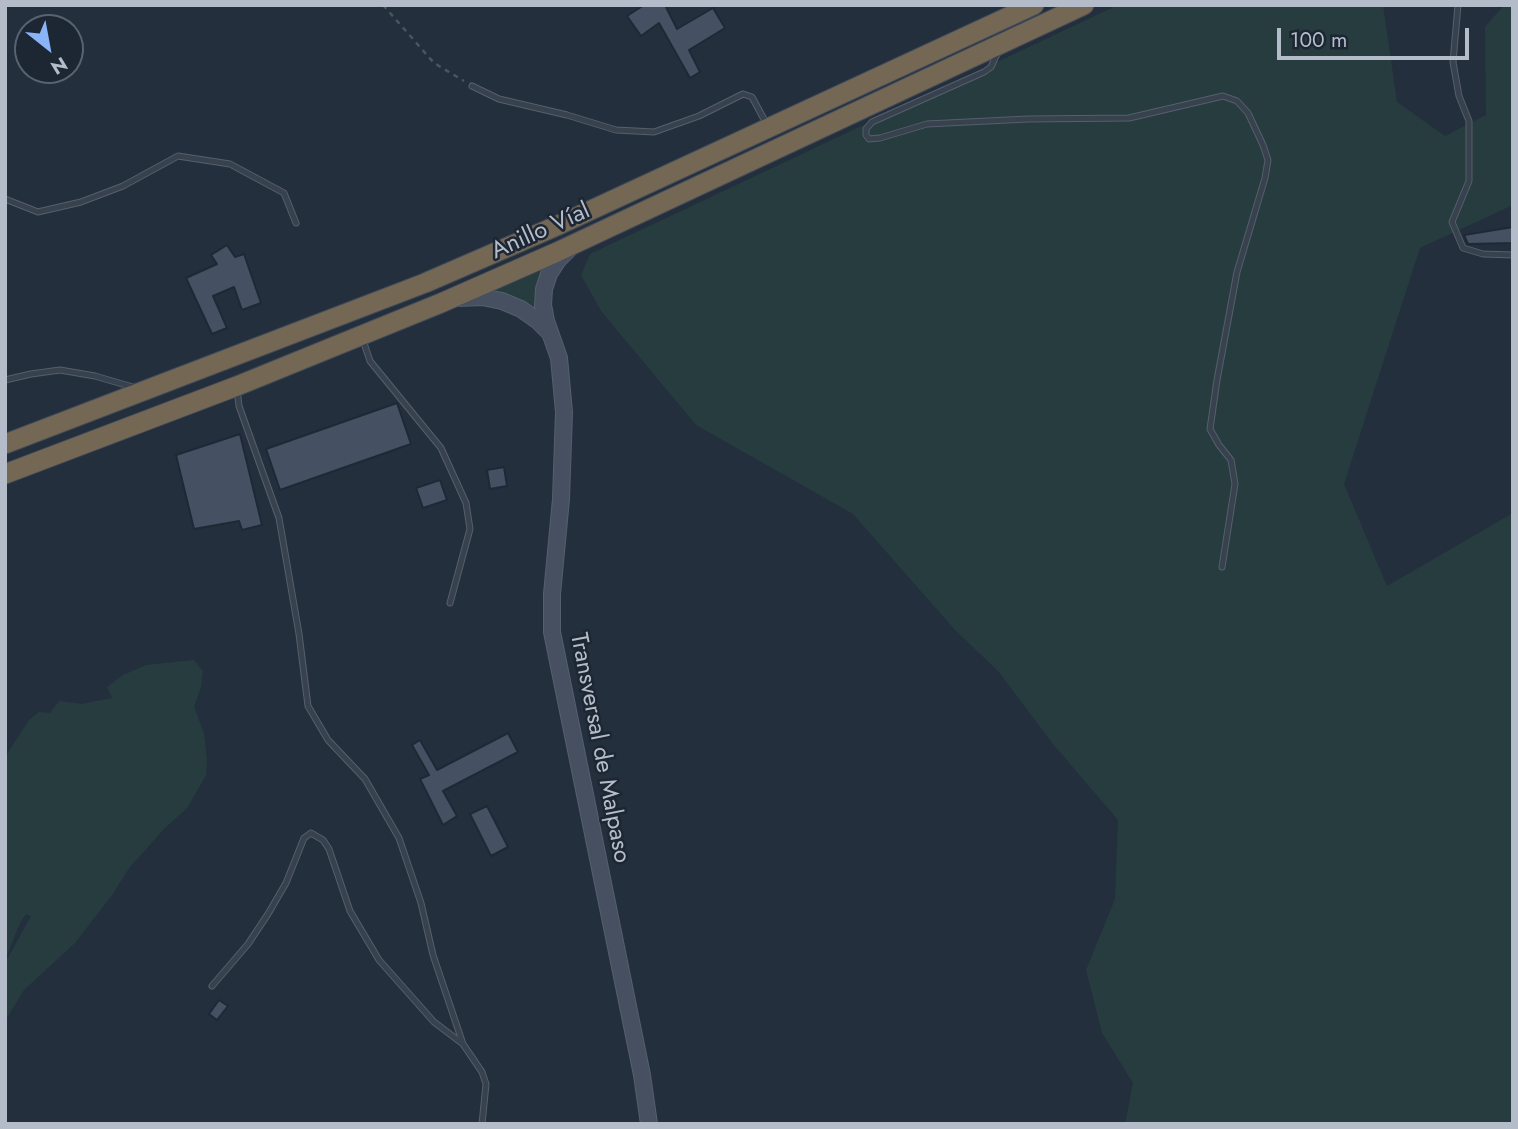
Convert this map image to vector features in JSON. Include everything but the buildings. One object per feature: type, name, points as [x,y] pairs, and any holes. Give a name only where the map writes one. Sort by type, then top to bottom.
[{"type":"highway","name":"Anillo Víal","points":[[5,444],[425,283],[561,224],[1034,5]]},
{"type":"highway","name":"Anillo Víal","points":[[5,474],[237,386],[441,303],[574,244],[1084,5]]},
{"type":"main road","name":"Transversal de Malpaso","points":[[574,244],[558,260],[544,289],[544,313],[562,374],[564,412],[552,632],[642,1075],[649,1124]]},
{"type":"main road","points":[[441,303],[482,297],[502,301],[521,309],[538,321],[552,336]]},
{"type":"lane","points":[[1458,5],[1453,62],[1459,96],[1469,121],[1469,181],[1452,222],[1463,248],[1483,254],[1513,255]]},
{"type":"lane","points":[[1002,45],[992,66],[985,72],[872,122],[866,129],[866,135],[869,139],[880,138],[927,124],[1129,118],[1223,96],[1237,101],[1248,113],[1262,145],[1268,160],[1265,178],[1237,272],[1210,429],[1231,460],[1235,484],[1222,567]]},
{"type":"lane","points":[[472,86],[499,99],[616,130],[654,132],[699,116],[743,94],[752,97],[769,128]]},
{"type":"lane","points":[[5,199],[38,212],[81,202],[123,186],[178,156],[230,164],[284,193],[296,223]]},
{"type":"lane","points":[[361,334],[370,361],[441,448],[466,503],[470,529],[450,603]]},
{"type":"lane","points":[[5,380],[31,373],[60,370],[95,376],[145,391]]},
{"type":"lane","points":[[237,386],[239,406],[279,518],[308,706],[328,740],[365,779],[399,838],[421,903],[433,955],[463,1044],[482,1072],[485,1084],[482,1124]]},
{"type":"lane","points":[[212,986],[248,944],[268,914],[286,883],[304,838],[311,833],[323,840],[329,849],[350,911],[379,960],[434,1022],[463,1044]]},
{"type":"path","points":[[383,5],[434,63],[472,86]]},
{"type":"green space","points":[[1118,5],[1383,5],[1397,102],[1445,136],[1486,115],[1485,27],[1504,5],[1513,5],[1513,205],[1420,248],[1344,484],[1387,586],[1513,513],[1513,1124],[1125,1124],[1133,1083],[1102,1033],[1086,970],[1115,899],[1118,820],[1053,744],[998,671],[955,630],[853,514],[696,425],[601,311],[581,275],[590,254]]},
{"type":"green space","points":[[550,263],[537,312],[521,299],[499,293],[474,294]]},
{"type":"green space","points":[[194,660],[203,671],[194,707],[204,733],[206,775],[187,808],[130,867],[75,943],[24,990],[5,1021],[5,963],[31,916],[26,914],[20,923],[5,960],[5,757],[29,720],[39,712],[50,713],[59,701],[82,704],[112,698],[107,687],[123,675],[146,665]]}]
